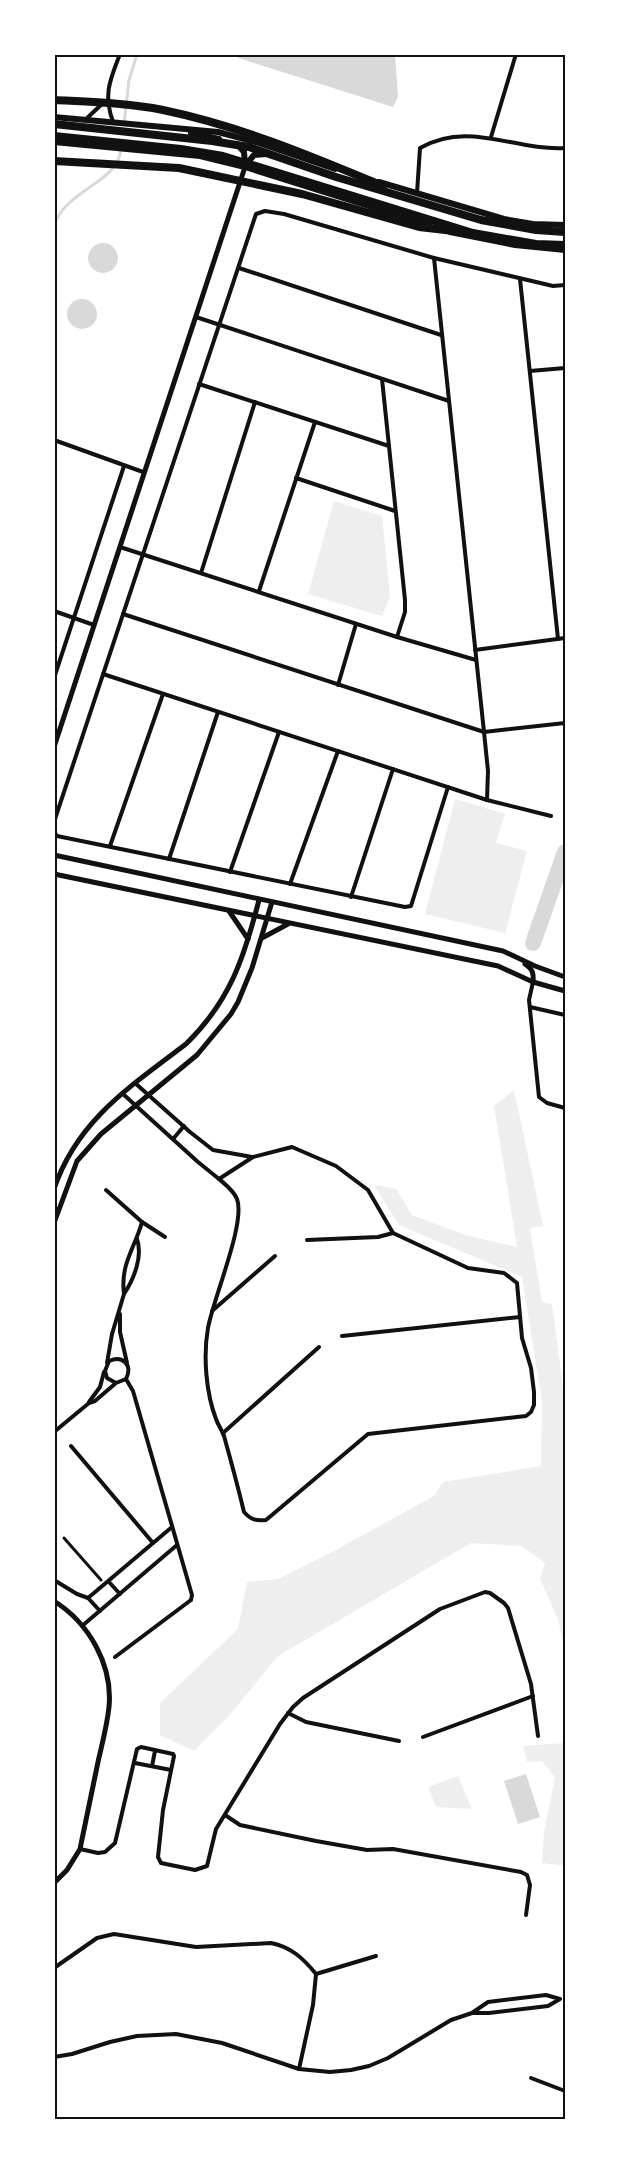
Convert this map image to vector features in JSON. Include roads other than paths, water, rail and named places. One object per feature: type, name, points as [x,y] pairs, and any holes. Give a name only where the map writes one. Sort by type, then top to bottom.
[{"type":"highway","points":[[54,99],[162,110],[218,123],[270,140],[424,203]]},
{"type":"highway","points":[[54,124],[249,147],[424,203],[504,224],[565,232]]},
{"type":"highway","points":[[54,136],[137,144],[223,156],[473,233]]},
{"type":"highway","points":[[54,160],[179,168],[302,194],[419,227],[473,233],[536,244],[565,245]]},
{"type":"main road","points":[[54,117],[218,132],[504,219],[533,224],[565,225]]},
{"type":"main road","points":[[164,127],[236,143],[244,152],[245,166]]},
{"type":"main road","points":[[54,142],[200,156],[245,166],[460,235],[524,246],[565,250]]},
{"type":"main road","points":[[245,166],[254,155],[262,154],[314,163]]},
{"type":"street","points":[[86,119],[106,99],[110,80],[120,54]]},
{"type":"street","points":[[491,137],[516,54]]},
{"type":"street","points":[[106,99],[115,122]]},
{"type":"street","points":[[417,194],[420,148],[432,141],[462,135],[491,137],[517,144],[565,148]]},
{"type":"street","points":[[54,747],[245,166]]},
{"type":"street","points":[[54,822],[256,214],[265,211],[284,214],[434,258],[553,286],[565,285]]},
{"type":"street","points":[[434,258],[488,771],[487,800]]},
{"type":"street","points":[[239,268],[441,335]]},
{"type":"street","points":[[520,279],[558,639]]},
{"type":"street","points":[[195,317],[449,400]]},
{"type":"street","points":[[530,371],[565,368]]},
{"type":"street","points":[[382,379],[405,600],[405,612],[397,637]]},
{"type":"street","points":[[199,384],[389,446]]},
{"type":"street","points":[[201,573],[255,402]]},
{"type":"street","points":[[259,591],[315,422]]},
{"type":"street","points":[[54,440],[143,472]]},
{"type":"street","points":[[54,678],[124,466]]},
{"type":"street","points":[[296,478],[395,511]]},
{"type":"street","points":[[120,547],[356,624],[476,660]]},
{"type":"street","points":[[54,611],[94,625]]},
{"type":"street","points":[[123,614],[484,732],[565,723]]},
{"type":"street","points":[[338,685],[356,624]]},
{"type":"street","points":[[475,650],[565,638]]},
{"type":"street","points":[[103,674],[487,800],[550,816]]},
{"type":"street","points":[[111,846],[163,694]]},
{"type":"street","points":[[170,859],[218,712]]},
{"type":"street","points":[[230,872],[279,732]]},
{"type":"street","points":[[290,884],[338,751]]},
{"type":"street","points":[[351,897],[393,769]]},
{"type":"street","points":[[54,832],[57,836],[230,872],[400,907],[411,906],[448,787]]},
{"type":"street","points":[[54,855],[503,951],[565,977]]},
{"type":"street","points":[[54,875],[161,895],[498,966],[534,982],[565,992]]},
{"type":"street","points":[[54,1189],[61,1168],[96,1117],[135,1083],[186,1044],[225,996],[242,957],[259,900]]},
{"type":"street","points":[[54,1223],[77,1161],[101,1134],[197,1055],[231,1014],[249,976],[272,902]]},
{"type":"street","points":[[229,910],[248,939]]},
{"type":"street","points":[[261,939],[290,924]]},
{"type":"street","points":[[516,957],[532,969],[534,975],[529,1000],[539,1097],[548,1103],[565,1108]]},
{"type":"street","points":[[530,1007],[565,1015]]},
{"type":"street","points":[[135,1083],[213,1150],[253,1157]]},
{"type":"street","points":[[123,1094],[219,1179],[237,1198],[240,1210],[235,1236],[208,1331],[207,1371],[216,1420],[223,1433],[244,1512],[250,1518],[257,1521],[266,1520],[368,1434],[526,1416],[531,1412],[534,1405],[532,1376],[522,1338],[517,1283],[504,1273],[468,1268],[393,1233],[368,1190],[336,1166],[292,1147],[253,1157],[219,1179]]},
{"type":"street","points":[[173,1139],[184,1126]]},
{"type":"street","points":[[106,1190],[142,1222],[165,1237]]},
{"type":"street","points":[[54,1432],[89,1403],[100,1387],[124,1294],[123,1280],[131,1246],[137,1239],[142,1222]]},
{"type":"street","points":[[307,1240],[378,1237],[393,1233]]},
{"type":"street","points":[[124,1294],[132,1282],[141,1248],[137,1239]]},
{"type":"street","points":[[212,1311],[275,1256]]},
{"type":"street","points":[[89,1403],[95,1401],[116,1383],[126,1379],[129,1373],[120,1332],[120,1311]]},
{"type":"street","points":[[342,1336],[520,1317]]},
{"type":"street","points":[[223,1433],[319,1347]]},
{"type":"street","points":[[107,1364],[116,1359],[123,1360],[128,1366]]},
{"type":"street","points":[[105,1371],[107,1378],[116,1383]]},
{"type":"street","points":[[115,1657],[191,1600],[191,1589],[133,1391],[126,1379]]},
{"type":"street","points":[[71,1446],[153,1543]]},
{"type":"street","points":[[88,1598],[172,1527]]},
{"type":"street","points":[[64,1538],[101,1580]]},
{"type":"street","points":[[82,1626],[177,1545]]},
{"type":"street","points":[[54,1580],[88,1598],[100,1611]]},
{"type":"street","points":[[109,1582],[120,1594]]},
{"type":"street","points":[[80,1849],[98,1853],[105,1852],[115,1843],[139,1748],[173,1754],[158,1852],[161,1863],[195,1870],[207,1866],[216,1829],[288,1713],[303,1698],[440,1609],[485,1592],[490,1593],[508,1608],[531,1684],[538,1736]]},
{"type":"street","points":[[54,1601],[65,1608],[82,1626],[101,1656],[109,1702],[80,1849],[67,1870],[54,1883]]},
{"type":"street","points":[[423,1737],[533,1696]]},
{"type":"street","points":[[288,1713],[298,1720],[399,1741]]},
{"type":"street","points":[[152,1766],[155,1751]]},
{"type":"street","points":[[135,1763],[171,1770]]},
{"type":"street","points":[[225,1815],[240,1825],[367,1850],[393,1848],[521,1872],[527,1875],[530,1885],[526,1915]]},
{"type":"street","points":[[54,1968],[97,1938],[114,1934],[196,1947],[271,1943],[283,1945],[295,1952],[315,1974],[313,2005],[299,2069]]},
{"type":"street","points":[[315,1974],[376,1956]]},
{"type":"street","points":[[54,2057],[137,2037],[176,2034],[222,2043],[299,2069],[330,2072],[369,2066],[388,2058],[451,2020],[472,2013],[488,2002],[546,1995],[563,1998]]},
{"type":"street","points":[[472,2013],[548,2006],[563,1998]]},
{"type":"street","points":[[531,2078],[565,2091]]},
{"type":"waterway","points":[[124,124],[129,80],[137,54]]},
{"type":"waterway","points":[[54,225],[60,213],[70,203],[111,170],[118,161],[121,149]]},
{"type":"waterway","points":[[533,943],[565,852]]}]
